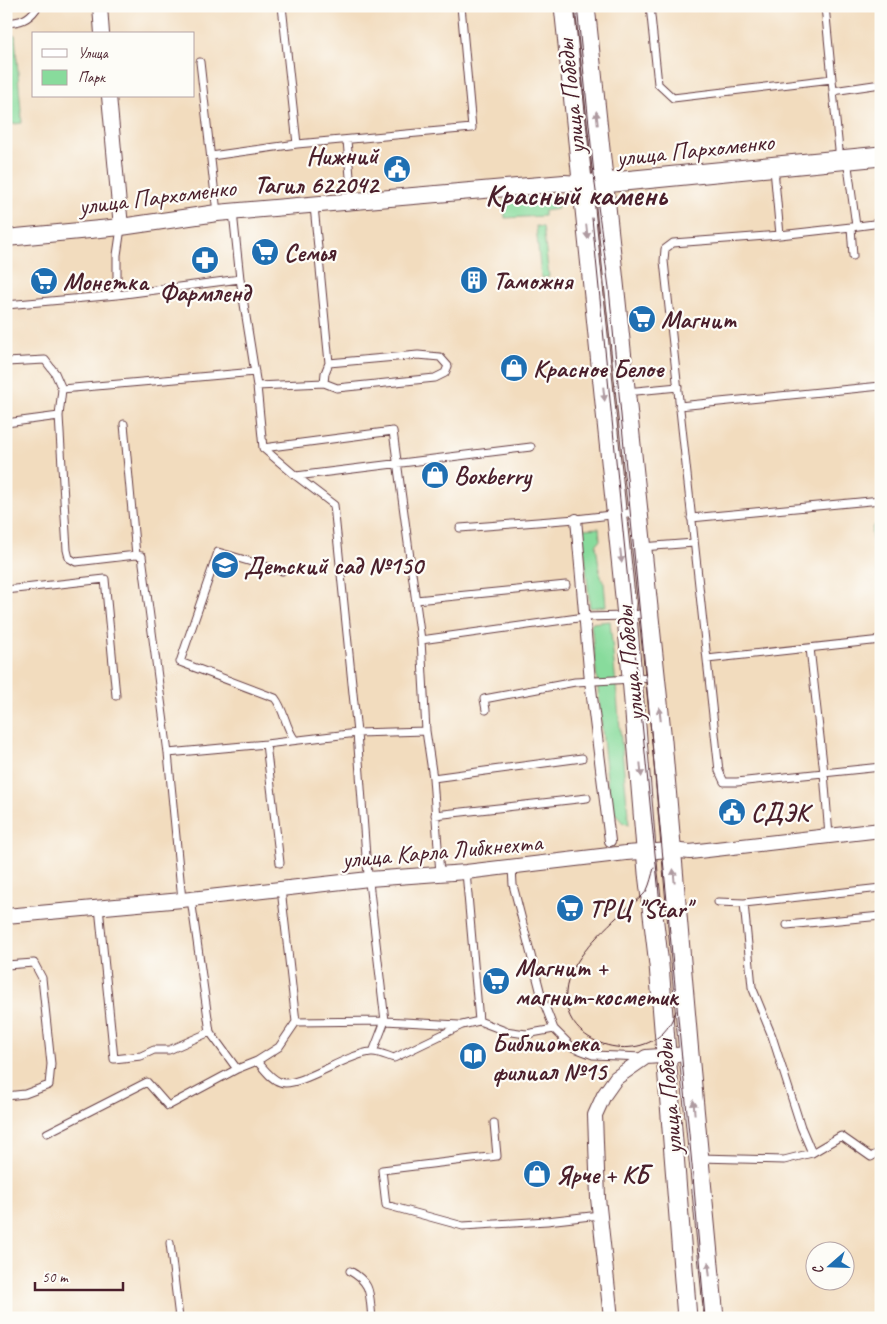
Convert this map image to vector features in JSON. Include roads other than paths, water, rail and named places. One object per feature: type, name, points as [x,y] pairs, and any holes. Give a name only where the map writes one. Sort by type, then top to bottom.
[{"type":"main road","name":"улица Победы","points":[[564,6],[627,616],[646,852],[659,965],[687,1318]]},
{"type":"main road","name":"улица Победы","points":[[586,6],[656,678],[714,1318]]},
{"type":"main road","name":"улица Пархоменко","points":[[581,184],[604,184],[881,156]]},
{"type":"street","points":[[100,6],[102,32]]},
{"type":"street","points":[[108,98],[121,227]]},
{"type":"street","name":"улица Пархоменко","points":[[6,238],[121,227],[225,213],[564,183],[581,184]]},
{"type":"street","points":[[576,519],[590,681],[610,841]]},
{"type":"street","name":"улица Карла Либкнехта","points":[[6,916],[369,879],[512,868],[626,853],[671,850],[690,852],[881,830]]},
{"type":"street","points":[[611,1318],[598,1198],[595,1115],[604,1094],[616,1078],[646,1057],[689,1054]]},
{"type":"lane","points":[[6,23],[21,22],[30,17],[36,6]]},
{"type":"lane","points":[[282,6],[297,144]]},
{"type":"lane","points":[[211,156],[297,144],[472,128],[461,6]]},
{"type":"lane","points":[[650,6],[658,84],[673,98],[832,79]]},
{"type":"lane","points":[[826,6],[833,90],[853,227],[853,256]]},
{"type":"lane","points":[[200,62],[211,156],[240,279],[257,386],[263,448],[334,505],[357,733],[369,879],[385,1021],[373,1052]]},
{"type":"lane","points":[[833,90],[881,84]]},
{"type":"lane","points":[[347,140],[352,202]]},
{"type":"lane","points":[[774,166],[780,235]]},
{"type":"lane","points":[[314,205],[329,363],[324,383]]},
{"type":"lane","points":[[881,223],[780,235],[673,243],[665,249],[664,261],[719,772],[724,782],[737,782],[881,767]]},
{"type":"lane","points":[[117,295],[117,255],[121,227]]},
{"type":"lane","points":[[6,306],[117,295],[240,279]]},
{"type":"lane","points":[[257,386],[324,383],[337,388],[435,378],[445,373],[448,366],[440,358],[418,355],[329,363]]},
{"type":"lane","points":[[6,362],[45,360],[55,373],[62,389],[59,416],[69,558],[76,562],[136,555],[142,556],[187,899],[210,1032],[237,1069]]},
{"type":"lane","points":[[62,389],[255,372]]},
{"type":"lane","points":[[679,406],[881,386]]},
{"type":"lane","points":[[626,392],[678,387]]},
{"type":"lane","points":[[6,423],[59,416]]},
{"type":"lane","points":[[124,424],[136,555]]},
{"type":"lane","points":[[263,448],[392,431],[422,640],[426,731],[440,874]]},
{"type":"lane","points":[[296,476],[531,447]]},
{"type":"lane","points":[[691,518],[881,500]]},
{"type":"lane","points":[[460,528],[576,519],[638,511]]},
{"type":"lane","points":[[642,547],[694,543]]},
{"type":"lane","points":[[282,571],[218,552],[180,662],[276,698],[282,707],[288,732],[295,740]]},
{"type":"lane","points":[[6,590],[105,580],[116,696]]},
{"type":"lane","points":[[416,600],[566,585]]},
{"type":"lane","points":[[422,640],[585,617],[627,616],[649,613]]},
{"type":"lane","points":[[707,659],[881,640]]},
{"type":"lane","points":[[810,648],[829,836]]},
{"type":"lane","points":[[486,710],[484,698],[575,682],[656,678]]},
{"type":"lane","points":[[168,753],[357,733],[426,731]]},
{"type":"lane","points":[[266,744],[280,864]]},
{"type":"lane","points":[[432,778],[582,758]]},
{"type":"lane","points":[[435,815],[587,798]]},
{"type":"lane","points":[[512,868],[513,885],[539,989],[554,1029],[572,1047],[593,1055],[646,1057]]},
{"type":"lane","points":[[466,872],[479,1021]]},
{"type":"lane","points":[[718,902],[744,903],[881,888]]},
{"type":"lane","points":[[47,1133],[147,1082],[168,1106],[237,1069],[257,1061],[279,1047],[296,1022],[280,889]]},
{"type":"lane","points":[[744,903],[752,987],[772,1036],[812,1153]]},
{"type":"lane","points":[[99,907],[114,1059],[141,1056],[154,1050],[169,1050],[210,1032]]},
{"type":"lane","points":[[787,925],[881,916]]},
{"type":"lane","points":[[6,965],[34,963],[42,978],[51,1064],[49,1085],[25,1094],[6,1096]]},
{"type":"lane","points":[[296,1022],[385,1021],[462,1025]]},
{"type":"lane","points":[[257,1061],[271,1077],[281,1083],[300,1081],[351,1056],[373,1052],[394,1058],[462,1025],[479,1021],[505,1031],[526,1034],[554,1029]]},
{"type":"lane","points":[[494,1123],[497,1156],[382,1170],[386,1205],[463,1226],[547,1221],[600,1215]]},
{"type":"lane","points":[[698,1158],[784,1160],[812,1153],[842,1136],[871,1157],[881,1151]]},
{"type":"lane","points":[[170,1243],[181,1316]]},
{"type":"lane","points":[[350,1271],[363,1278],[369,1288],[372,1318]]},
{"type":"tram line","points":[[577,6],[595,184],[609,288],[705,1318]]},
{"type":"tram line","points":[[592,218],[660,904]]},
{"type":"tram line","points":[[654,868],[645,893],[618,916],[580,957],[568,980],[566,992],[567,1009],[574,1024],[586,1035],[600,1043],[616,1047],[633,1047],[649,1042],[665,1031],[676,1011]]},
{"type":"place","name":"Нижний Тагил 622042","points":[[397,169]]},
{"type":"place","name":"Семья","points":[[265,252]]},
{"type":"place","name":"Фармленд","points":[[205,260]]},
{"type":"place","name":"Таможня","points":[[474,280]]},
{"type":"place","name":"Монетка","points":[[44,281]]},
{"type":"place","name":"Магнит","points":[[642,319]]},
{"type":"place","name":"Красное Белое","points":[[514,368]]},
{"type":"place","name":"Boxberry","points":[[435,475]]},
{"type":"place","name":"Детский сад №150","points":[[225,565]]},
{"type":"place","name":"СДЭК","points":[[732,812]]},
{"type":"place","name":"ТРЦ \"Star\"","points":[[570,908]]},
{"type":"place","name":"Магнит + магнит-косметик","points":[[496,981]]},
{"type":"place","name":"Библиотека филиал №15","points":[[473,1056]]},
{"type":"place","name":"Ярче + КБ","points":[[537,1174]]},
{"type":"district","name":"Красный камень","points":[[576,195]]}]
